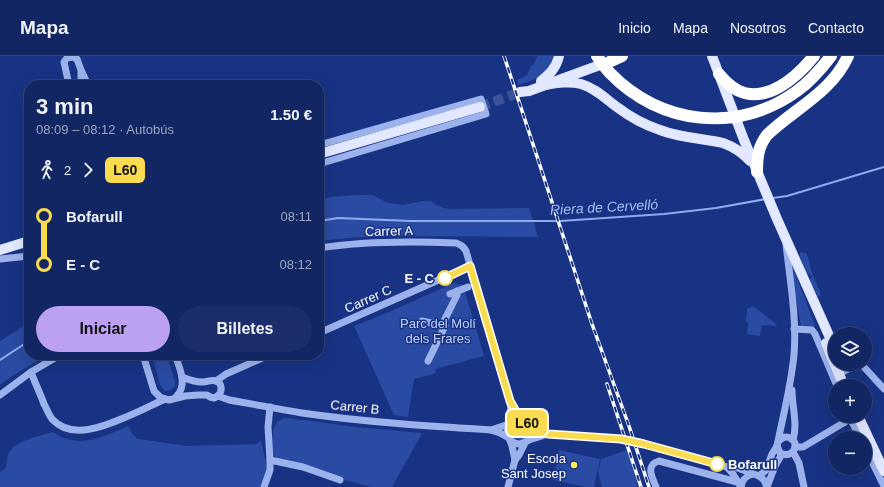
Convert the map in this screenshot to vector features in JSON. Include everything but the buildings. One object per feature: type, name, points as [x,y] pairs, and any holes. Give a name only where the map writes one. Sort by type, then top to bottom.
[{"type":"highway","points":[[597,56],[608,63],[623,85],[645,101],[670,111],[690,116],[709,118],[723,118],[750,114],[787,98],[818,73],[831,56]]},
{"type":"highway","points":[[608,63],[622,56]]},
{"type":"highway","points":[[719,74],[725,81],[737,90],[744,93],[756,94],[768,92],[784,84],[802,69],[814,56]]},
{"type":"highway","points":[[758,172],[757,161],[759,150],[767,135],[824,88],[839,71],[848,56]]},
{"type":"main road","points":[[543,83],[553,71],[559,56]]},
{"type":"main road","points":[[712,56],[777,219],[828,336]]},
{"type":"main road","points":[[543,83],[608,63]]},
{"type":"main road","points":[[543,83],[570,82],[582,84],[641,122],[659,130],[671,134],[716,141],[729,145],[741,152],[758,172]]},
{"type":"main road","points":[[324,154],[480,107]]},
{"type":"main road","points":[[0,250],[24,243]]},
{"type":"main road","points":[[856,423],[884,471]]},
{"type":"main road","points":[[867,423],[884,459]]},
{"type":"street","points":[[68,80],[64,62],[70,57],[73,57],[77,58],[81,80]]},
{"type":"street","points":[[80,70],[85,80]]},
{"type":"street","points":[[67,74],[72,80]]},
{"type":"street","points":[[324,153],[396,123],[481,99],[486,114],[324,154]]},
{"type":"street","points":[[785,238],[792,292],[794,329],[792,399],[796,432],[794,446],[788,455],[782,454],[779,451],[778,444],[792,374]]},
{"type":"street","name":"Carrer A","points":[[324,247],[381,242],[460,244],[466,251],[470,266]]},
{"type":"street","points":[[0,259],[24,257]]},
{"type":"street","points":[[470,266],[510,401],[511,414],[507,431],[515,460],[508,487]]},
{"type":"street","name":"Carrer C","points":[[324,331],[470,266]]},
{"type":"street","points":[[450,294],[468,287]]},
{"type":"street","points":[[442,325],[457,295],[457,291]]},
{"type":"street","points":[[422,321],[442,325]]},
{"type":"street","points":[[428,361],[445,326],[442,325]]},
{"type":"street","points":[[794,329],[812,330],[816,334],[834,379]]},
{"type":"street","points":[[0,395],[31,372],[51,360]]},
{"type":"street","points":[[145,360],[154,391],[160,397],[165,399]]},
{"type":"street","points":[[176,397],[180,394],[183,382],[177,360]]},
{"type":"street","points":[[182,377],[196,382],[216,381],[226,374],[258,360]]},
{"type":"street","points":[[868,371],[884,389]]},
{"type":"street","name":"Carrer B","points":[[31,372],[52,419],[62,426],[70,429],[87,430],[104,426],[165,399],[169,400],[176,397],[207,395],[214,398],[218,396],[229,400],[302,413],[371,421],[491,430],[500,433],[510,440]]},
{"type":"street","points":[[216,381],[221,387],[221,391],[218,396]]},
{"type":"street","points":[[207,382],[204,389],[207,395]]},
{"type":"street","points":[[510,401],[515,410],[527,423],[532,433],[515,460]]},
{"type":"street","points":[[264,487],[270,470],[268,427],[270,407]]},
{"type":"street","points":[[509,424],[516,420],[527,423],[548,434],[621,439],[638,442],[727,467],[735,467],[747,471],[764,480],[767,487]]},
{"type":"street","points":[[794,446],[803,447],[842,423]]},
{"type":"street","name":"Carrer B","points":[[491,430],[509,424]]},
{"type":"street","points":[[510,440],[517,444],[548,434]]},
{"type":"street","points":[[739,485],[746,477],[756,475],[766,470],[772,454],[778,444],[783,438],[788,437],[794,446],[800,463],[804,487]]},
{"type":"street","points":[[767,487],[774,466],[782,454]]},
{"type":"street","points":[[270,460],[303,467],[340,480]]},
{"type":"street","points":[[656,487],[651,472],[651,467],[657,461],[662,461],[739,485]]},
{"type":"street","points":[[872,462],[884,486]]},
{"type":"street","points":[[727,467],[739,485]]},
{"type":"green space","points":[[537,56],[553,56],[545,72],[530,81],[518,85],[517,80],[527,75]]},
{"type":"green space","points":[[373,195],[386,202],[395,204],[403,205],[431,201],[444,208],[450,209],[529,208],[538,237],[398,236],[324,240],[324,198]]},
{"type":"green space","points":[[801,252],[806,253],[808,257],[811,270],[820,292],[819,297],[810,281],[812,276],[806,272],[800,256]]},
{"type":"green space","points":[[788,255],[815,325],[814,327],[801,326]]},
{"type":"green space","name":"Parc del Molí dels Frares","points":[[454,283],[463,285],[484,356],[435,369],[436,373],[414,379],[408,417],[394,415],[354,326]]},
{"type":"green space","points":[[753,306],[777,326],[762,325],[760,336],[747,334],[747,309]]},
{"type":"green space","points":[[24,326],[24,360],[39,360],[0,385],[0,341]]},
{"type":"green space","points":[[153,360],[168,360],[175,386],[171,390],[166,391],[160,385]]},
{"type":"green space","points":[[283,418],[355,427],[422,433],[392,487],[371,487],[276,458],[272,446],[272,436],[274,427],[278,421]]},
{"type":"green space","points":[[517,424],[523,424],[528,429],[526,438],[523,440],[517,440],[512,435],[512,429]]},
{"type":"green space","points":[[128,426],[132,434],[138,439],[187,446],[257,444],[261,440],[267,469],[260,487],[0,487],[0,472],[5,469],[9,453],[17,445],[23,442],[53,432],[71,440],[90,440],[110,434]]},
{"type":"green space","name":"Escola Sant Josep","points":[[559,450],[600,459],[594,487],[585,487],[553,480]]},
{"type":"green space","points":[[627,450],[638,487],[602,487],[598,472],[601,459]]},
{"type":"waterway","name":"Riera de Cervelló","points":[[773,198],[787,196],[884,167]]},
{"type":"waterway","name":"Riera de Cervelló","points":[[324,220],[338,218],[411,221],[561,221],[664,214],[716,208],[766,199]]},
{"type":"waterway","name":"Riera de Cervelló","points":[[0,360],[24,344]]},
{"type":"tunnel","points":[[480,107],[520,92]]},
{"type":"railway","points":[[504,56],[592,324],[629,426],[649,487]]},
{"type":"railway","points":[[607,384],[641,487]]},
{"type":"bus line","name":"L60","points":[[445,278],[470,266],[510,401],[524,421],[548,434],[621,439],[717,464]]},
{"type":"place","name":"E - C","points":[[445,278]]},
{"type":"place","name":"Bofarull","points":[[717,464]]},
{"type":"place","name":"Escola Sant Josep","points":[[574,465]]}]
